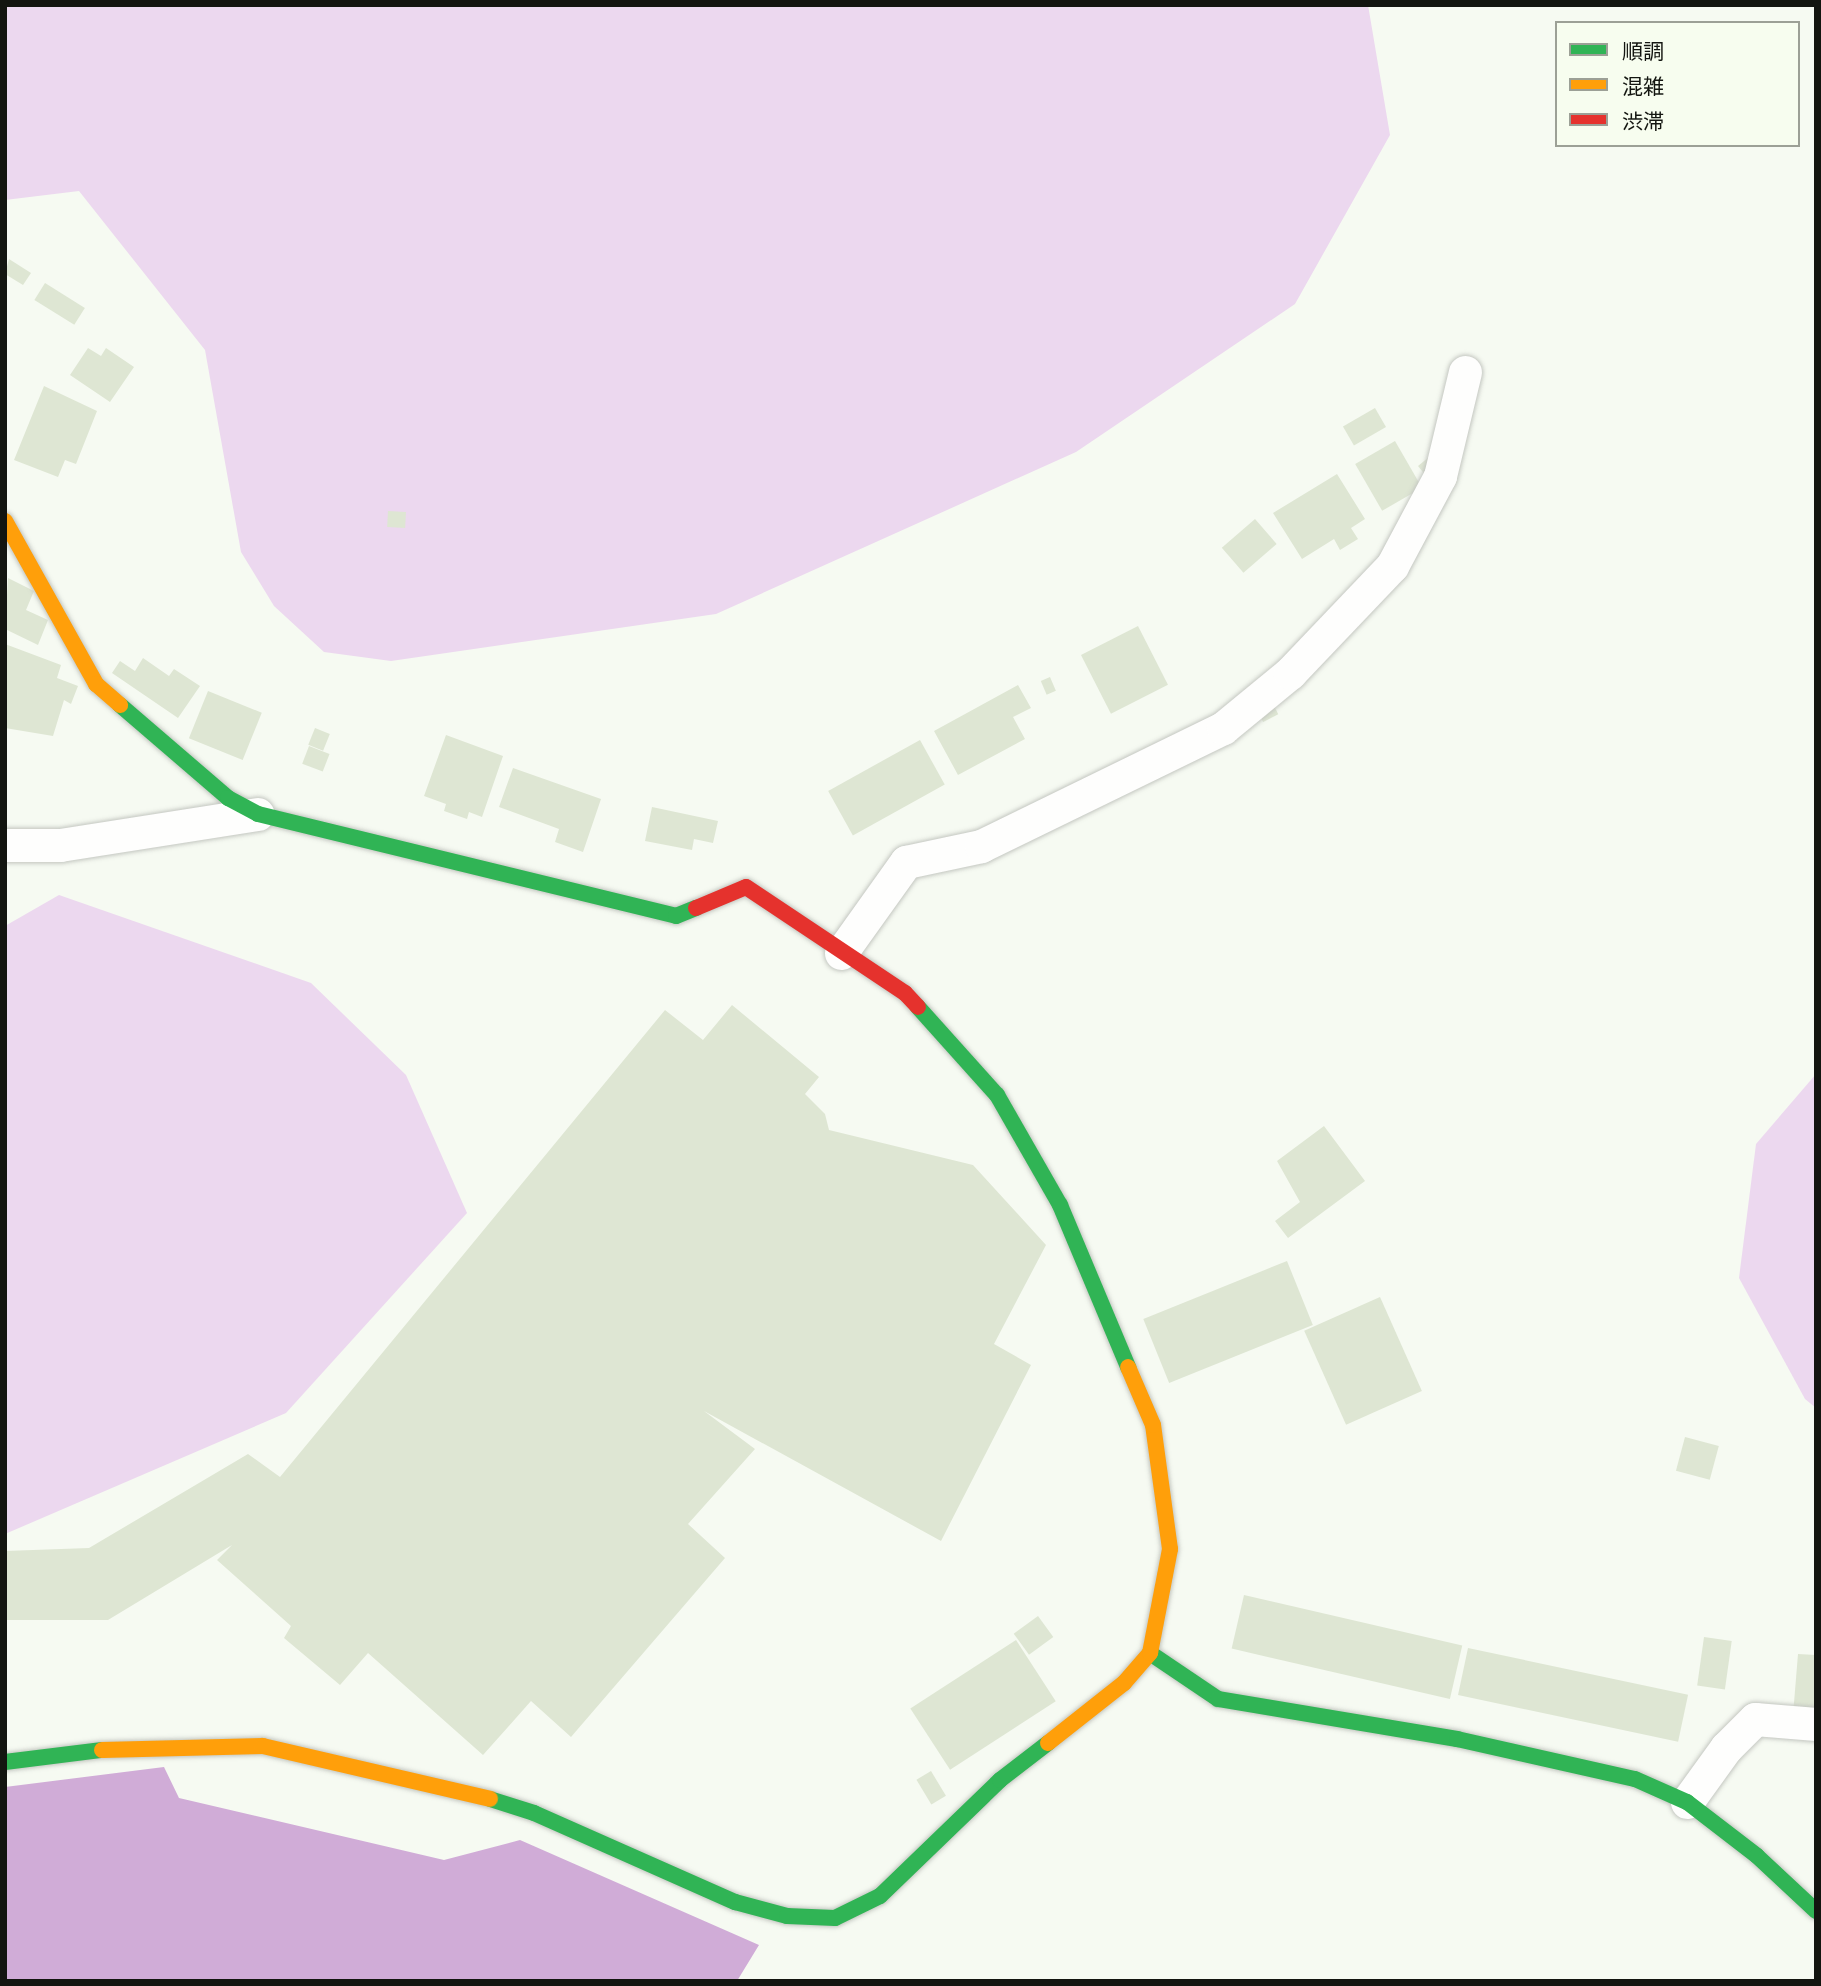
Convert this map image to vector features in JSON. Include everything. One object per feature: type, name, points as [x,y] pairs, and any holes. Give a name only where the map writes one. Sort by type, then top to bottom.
[{"type":"street","points":[[841,953],[906,862],[981,846],[1199,740],[1223,728],[1290,673],[1392,566],[1440,476],[1465,372]]},
{"type":"street","points":[[5,521],[96,684],[228,798],[258,814],[676,916],[746,887],[841,953],[905,993],[997,1095],[1060,1205],[1153,1426],[1170,1549],[1150,1653],[1124,1683],[1000,1780],[914,1867],[880,1896],[835,1918],[787,1916],[735,1902],[534,1813],[460,1790],[263,1746],[68,1751],[5,1762]]},
{"type":"street","points":[[5,845],[61,845],[258,814]]},
{"type":"street","points":[[1150,1653],[1218,1699],[1562,1759],[1635,1779],[1687,1802],[1757,1856],[1816,1911]]},
{"type":"street","points":[[1687,1802],[1726,1748],[1755,1719],[1816,1724]]},
{"type":"shaded area","points":[[5,5],[1368,5],[1390,135],[1295,304],[1076,452],[716,614],[391,661],[324,652],[274,606],[241,552],[205,350],[79,191],[5,200]]},
{"type":"shaded area","points":[[59,895],[311,983],[406,1075],[467,1213],[286,1413],[5,1534],[5,926]]},
{"type":"shaded area","points":[[1816,1074],[1816,1408],[1805,1399],[1739,1278],[1756,1144]]},
{"type":"shaded area","points":[[164,1767],[179,1798],[444,1860],[520,1840],[759,1945],[737,1981],[5,1981],[5,1787]]},
{"type":"building","points":[[9,259],[31,273],[23,285],[5,274]]},
{"type":"building","points":[[45,283],[85,308],[74,325],[34,300]]},
{"type":"building","points":[[88,348],[101,356],[106,348],[134,367],[110,402],[70,375]]},
{"type":"building","points":[[44,386],[97,411],[76,464],[65,460],[58,477],[14,460]]},
{"type":"building","points":[[1375,408],[1386,427],[1354,446],[1343,426]]},
{"type":"building","points":[[1395,441],[1422,488],[1382,511],[1355,464]]},
{"type":"building","points":[[1429,457],[1427,477],[1418,466]]},
{"type":"building","points":[[1337,474],[1365,519],[1351,528],[1358,539],[1340,550],[1334,539],[1302,559],[1273,513]]},
{"type":"building","points":[[388,511],[406,512],[405,528],[387,527]]},
{"type":"building","points":[[1255,519],[1277,544],[1243,573],[1222,548]]},
{"type":"building","points":[[8,578],[34,591],[26,610],[48,620],[38,645],[5,629]]},
{"type":"building","points":[[1138,626],[1168,685],[1111,714],[1081,655]]},
{"type":"building","points":[[5,644],[61,665],[57,678],[78,686],[71,704],[64,700],[53,736],[5,728]]},
{"type":"building","points":[[143,658],[169,676],[174,669],[200,686],[178,718],[112,673],[120,661],[135,671]]},
{"type":"building","points":[[1050,677],[1056,691],[1047,695],[1041,681]]},
{"type":"building","points":[[1018,685],[1031,708],[1013,717],[1025,739],[958,775],[934,731]]},
{"type":"building","points":[[208,691],[262,713],[243,760],[189,738]]},
{"type":"building","points":[[1271,700],[1278,714],[1263,722],[1256,708]]},
{"type":"building","points":[[315,728],[330,734],[323,751],[308,745]]},
{"type":"building","points":[[446,735],[503,756],[482,817],[469,812],[467,819],[444,811],[446,804],[424,796]]},
{"type":"building","points":[[920,740],[945,785],[853,836],[828,791]]},
{"type":"building","points":[[309,746],[330,754],[323,772],[302,764]]},
{"type":"building","points":[[513,768],[601,799],[583,852],[555,842],[559,829],[499,807]]},
{"type":"building","points":[[652,807],[718,821],[713,843],[694,839],[692,850],[645,841]]},
{"type":"building","points":[[732,1005],[819,1077],[805,1094],[825,1114],[829,1130],[973,1165],[1046,1245],[994,1344],[1031,1365],[941,1541],[704,1411],[755,1449],[688,1524],[725,1558],[571,1737],[531,1701],[483,1755],[368,1653],[340,1685],[284,1638],[291,1626],[217,1560],[232,1545],[108,1620],[5,1620],[5,1551],[89,1548],[248,1454],[280,1477],[665,1010],[703,1040]]},
{"type":"building","points":[[1324,1126],[1365,1181],[1288,1238],[1275,1221],[1300,1202],[1277,1161]]},
{"type":"building","points":[[1287,1261],[1313,1325],[1169,1383],[1143,1319]]},
{"type":"building","points":[[1380,1297],[1422,1391],[1346,1425],[1304,1331]]},
{"type":"building","points":[[1685,1437],[1719,1446],[1710,1480],[1676,1471]]},
{"type":"building","points":[[1244,1595],[1462,1645],[1450,1699],[1232,1649]]},
{"type":"building","points":[[1038,1616],[1053,1637],[1029,1655],[1014,1634]]},
{"type":"building","points":[[1704,1637],[1732,1641],[1725,1689],[1697,1686]]},
{"type":"building","points":[[1016,1640],[1056,1701],[950,1770],[910,1709]]},
{"type":"building","points":[[1468,1648],[1688,1695],[1678,1742],[1458,1695]]},
{"type":"building","points":[[1798,1654],[1816,1655],[1816,1717],[1793,1715]]},
{"type":"building","points":[[931,1771],[946,1796],[931,1805],[916,1780]]},
{"type":"traffic: fast","points":[[120,705],[228,798],[258,814],[676,916],[696,908]]},
{"type":"traffic: fast","points":[[918,1007],[997,1095],[1060,1205],[1128,1367]]},
{"type":"traffic: fast","points":[[1150,1653],[1218,1699],[1457,1739],[1635,1779],[1687,1802],[1757,1856],[1816,1911]]},
{"type":"traffic: fast","points":[[490,1799],[534,1813],[735,1902],[787,1916],[835,1918],[880,1896],[1000,1780],[1048,1743]]},
{"type":"traffic: fast","points":[[5,1762],[102,1750]]},
{"type":"traffic: slow","points":[[5,521],[96,684],[120,705]]},
{"type":"traffic: slow","points":[[1048,1743],[1124,1683],[1150,1653],[1170,1549],[1153,1425],[1128,1367]]},
{"type":"traffic: slow","points":[[102,1750],[263,1746],[490,1799]]},
{"type":"traffic: jam","points":[[696,908],[746,887],[905,993],[918,1007]]}]
